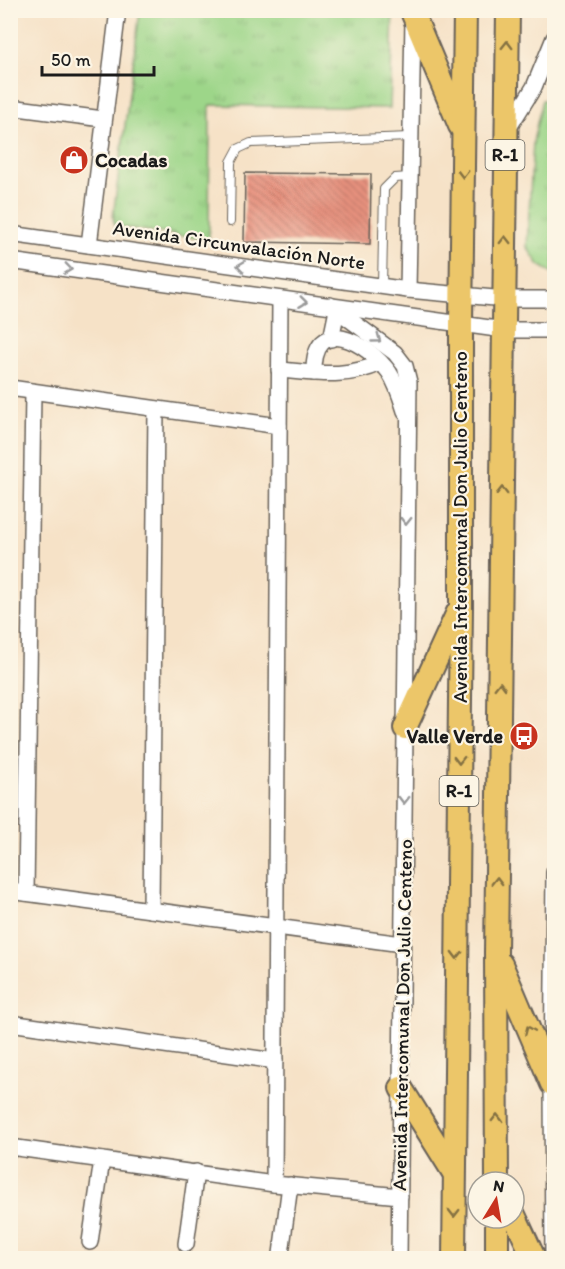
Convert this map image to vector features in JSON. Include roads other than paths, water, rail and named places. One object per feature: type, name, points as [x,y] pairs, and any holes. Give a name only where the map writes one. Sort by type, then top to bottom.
[{"type":"main road","name":"Avenida Intercomunal Don Julio Centeno","points":[[454,1258],[465,10]]},
{"type":"main road","name":"Avenida Intercomunal Don Julio Centeno","points":[[498,1170],[496,953],[508,10]]},
{"type":"main road","points":[[413,12],[464,134]]},
{"type":"main road","points":[[405,728],[461,606]]},
{"type":"main road","points":[[496,953],[552,1084]]},
{"type":"main road","points":[[401,1088],[454,1173]]},
{"type":"main road","points":[[497,1230],[497,1258]]},
{"type":"main road","points":[[521,1230],[534,1258]]},
{"type":"street","points":[[89,245],[118,10]]},
{"type":"street","points":[[408,290],[413,12]]},
{"type":"street","points":[[505,134],[534,87],[555,38]]},
{"type":"street","points":[[10,107],[103,119]]},
{"type":"street","name":"Avenida Circunvalación Norte","points":[[10,234],[408,290],[505,298],[555,299]]},
{"type":"street","points":[[10,261],[333,308],[504,330],[555,330]]},
{"type":"street","points":[[274,1184],[280,299]]},
{"type":"street","points":[[331,339],[333,308]]},
{"type":"street","name":"Avenida Intercomunal Don Julio Centeno","points":[[333,308],[396,353],[405,366],[409,382],[399,1258]]},
{"type":"street","points":[[314,373],[314,353],[318,346],[331,339],[351,340],[362,345],[381,363],[396,386],[408,422]]},
{"type":"street","points":[[279,370],[346,374],[361,372],[381,363]]},
{"type":"street","points":[[10,388],[279,426]]},
{"type":"street","points":[[26,893],[33,392]]},
{"type":"street","points":[[151,910],[156,409]]},
{"type":"street","points":[[553,1258],[552,1084],[555,872]]},
{"type":"street","points":[[10,891],[402,944]]},
{"type":"street","points":[[10,1023],[275,1060]]},
{"type":"street","points":[[10,1147],[274,1184],[400,1196]]},
{"type":"street","points":[[90,1242],[102,1160]]},
{"type":"street","points":[[186,1244],[196,1172]]},
{"type":"street","points":[[281,1254],[290,1185]]},
{"type":"lane","points":[[230,222],[231,162],[238,149],[251,143],[410,137]]},
{"type":"lane","points":[[382,286],[384,189],[395,178],[410,177]]},
{"type":"place","name":"Cocadas","points":[[74,160]]},
{"type":"place","name":"Valle Verde","points":[[524,736]]}]
